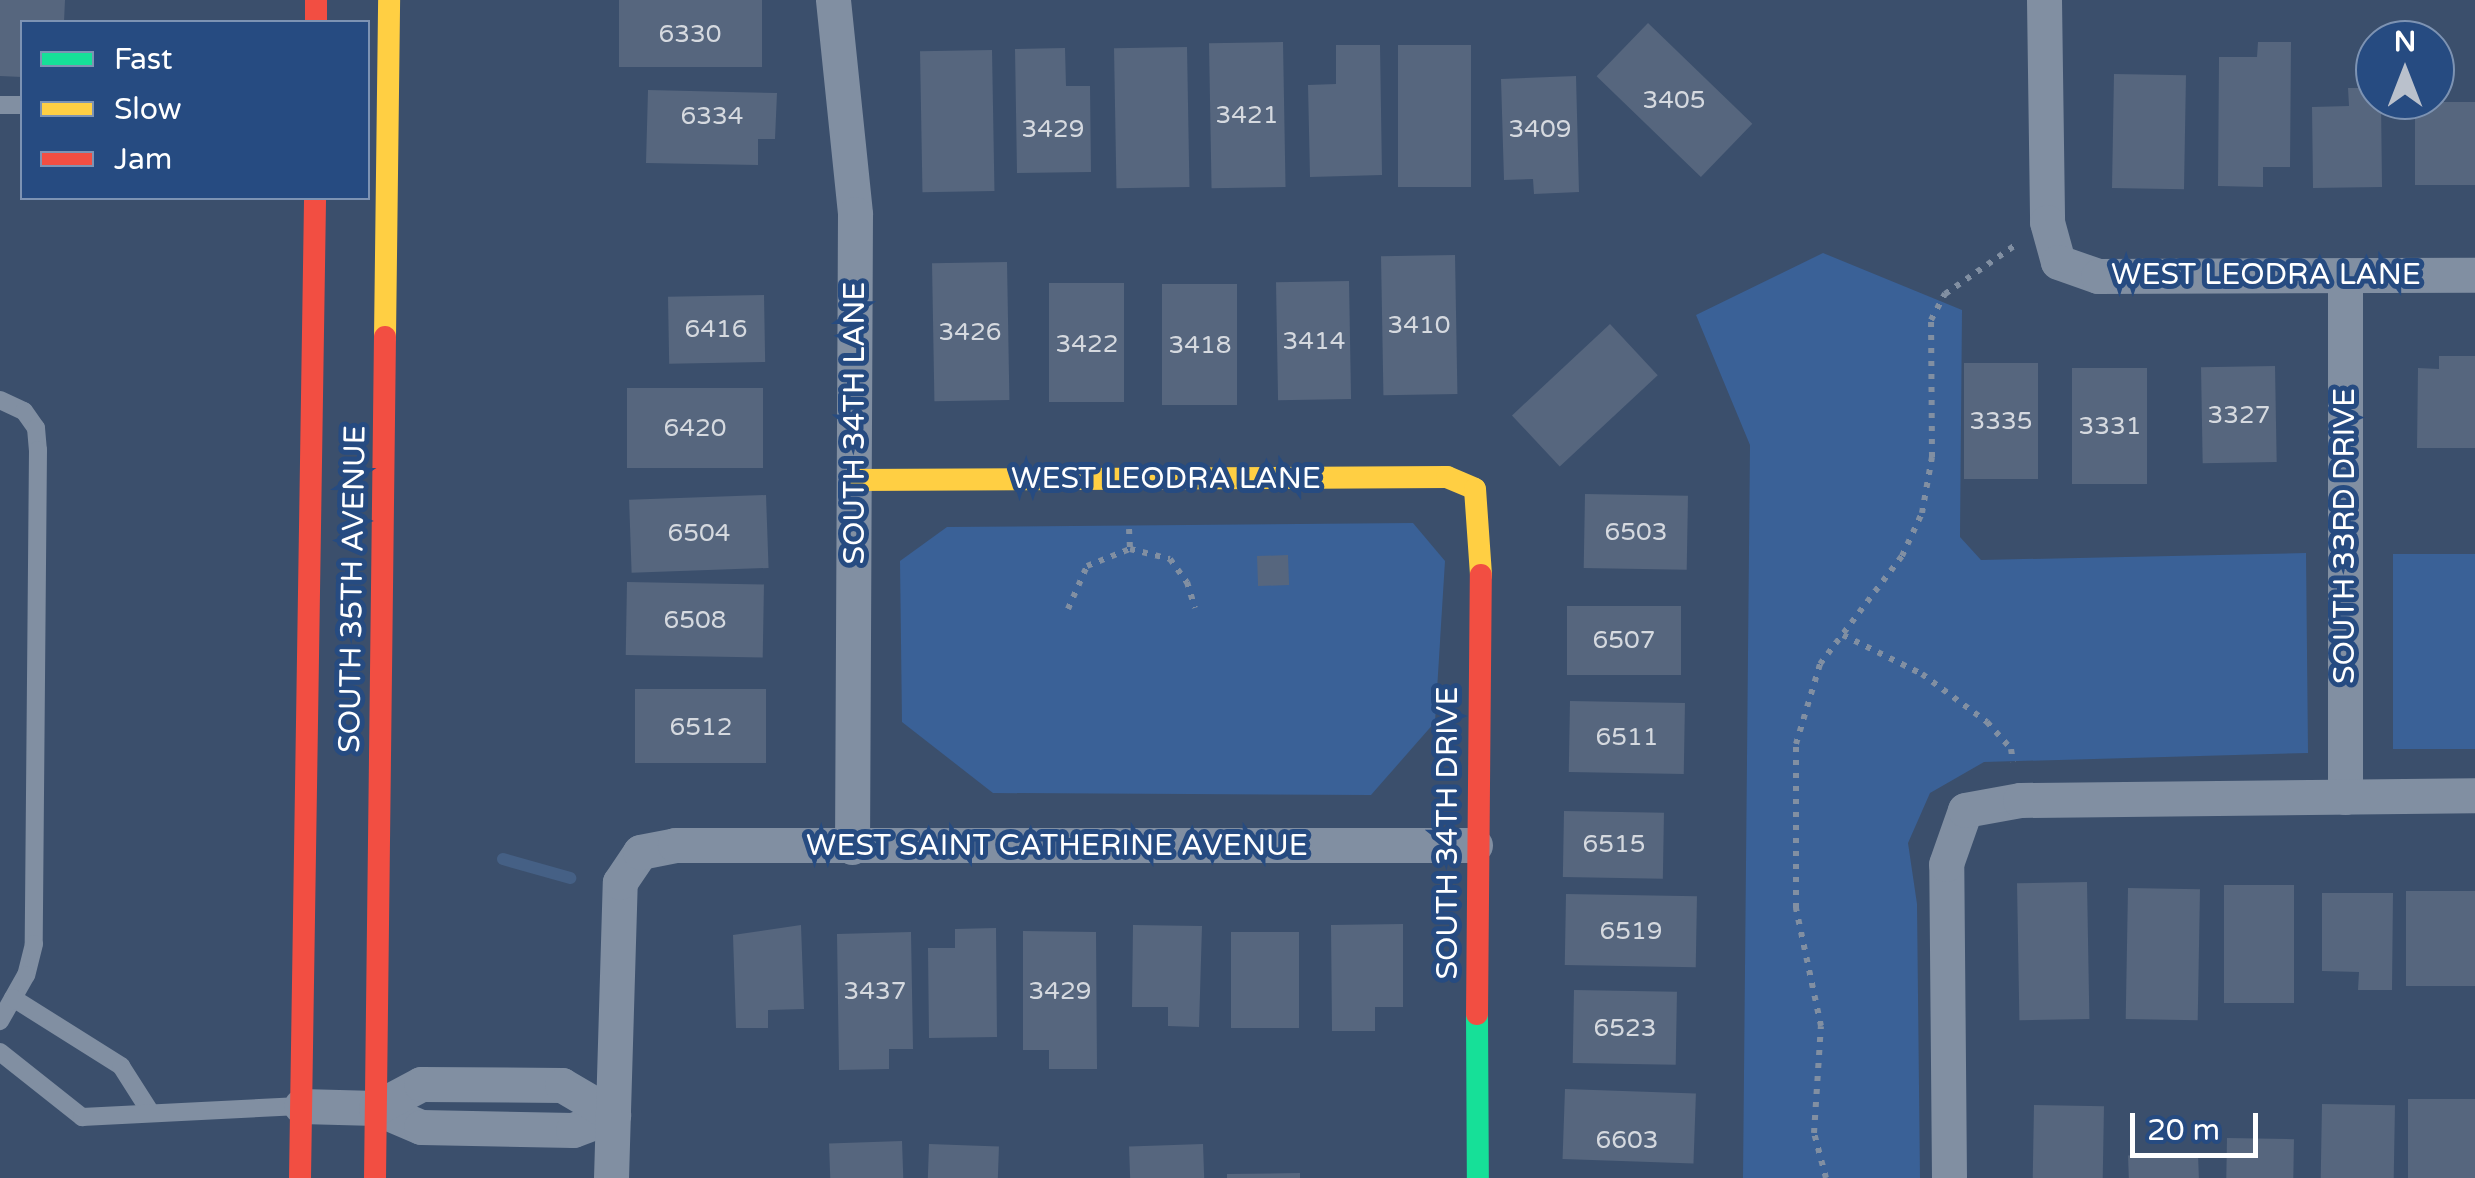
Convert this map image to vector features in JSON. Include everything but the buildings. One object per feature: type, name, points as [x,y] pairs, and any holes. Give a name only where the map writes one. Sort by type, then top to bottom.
[{"type":"main road","name":"SOUTH 35TH AVENUE","points":[[374,1178],[389,0]]},
{"type":"main road","name":"SOUTH 35TH AVENUE","points":[[300,1178],[315,200]]},
{"type":"main road","name":"WEST LEODRA LANE","points":[[855,480],[1447,477],[1475,489]]},
{"type":"main road","name":"SOUTH 34TH DRIVE","points":[[1475,489],[1482,523],[1475,846],[1478,1178]]},
{"type":"street","name":"SOUTH 34TH LANE","points":[[833,0],[855,214],[852,847]]},
{"type":"street","points":[[2044,0],[2047,222]]},
{"type":"street","name":"WEST LEODRA LANE","points":[[2047,222],[2058,262],[2098,276],[2475,275]]},
{"type":"street","name":"SOUTH 33RD DRIVE","points":[[2345,275],[2345,797]]},
{"type":"street","points":[[1949,1178],[1946,864],[1965,810],[2020,800],[2475,795]]},
{"type":"street","name":"WEST SAINT CATHERINE AVENUE","points":[[613,1115],[620,882],[640,852],[675,845],[1475,846]]},
{"type":"street","points":[[301,1106],[376,1108],[421,1084],[562,1085],[613,1115],[611,1178]]},
{"type":"lane","points":[[0,400],[24,411],[36,428],[38,450],[34,944],[0,1020]]},
{"type":"lane","points":[[13,998],[121,1066],[149,1110]]},
{"type":"lane","points":[[0,1052],[82,1117],[111,1119],[149,1110],[301,1106]]},
{"type":"path","points":[[1826,1178],[1814,1133],[1821,1026],[1796,908],[1796,744],[1820,664],[1902,556],[1922,513],[1932,457],[1931,320],[1944,294],[2047,222]]},
{"type":"path","points":[[1129,529],[1130,548]]},
{"type":"path","points":[[1068,609],[1086,566],[1130,548],[1170,559],[1188,582],[1194,608]]},
{"type":"path","points":[[1842,635],[1922,674],[1987,722],[2011,748],[2020,800]]},
{"type":"shaded area","points":[[1823,253],[1962,310],[1960,537],[1981,560],[2306,553],[2308,753],[1984,762],[1930,793],[1908,843],[1917,904],[1920,1178],[1743,1178],[1750,445],[1696,315]]},
{"type":"shaded area","points":[[1413,523],[1445,561],[1435,722],[1371,795],[993,793],[902,722],[900,561],[947,527]]},
{"type":"shaded area","points":[[2393,554],[2475,554],[2475,749],[2393,749]]},
{"type":"waterway","points":[[503,859],[570,878]]},
{"type":"traffic: fast","points":[[1477,1014],[1478,1178]]},
{"type":"traffic: slow","points":[[385,337],[389,0]]},
{"type":"traffic: slow","points":[[855,480],[1447,477],[1475,489],[1481,575]]},
{"type":"traffic: jam","points":[[316,0],[316,20]]},
{"type":"traffic: jam","points":[[300,1178],[315,200]]},
{"type":"traffic: jam","points":[[375,1178],[385,337]]},
{"type":"traffic: jam","points":[[1477,1014],[1481,575]]}]
